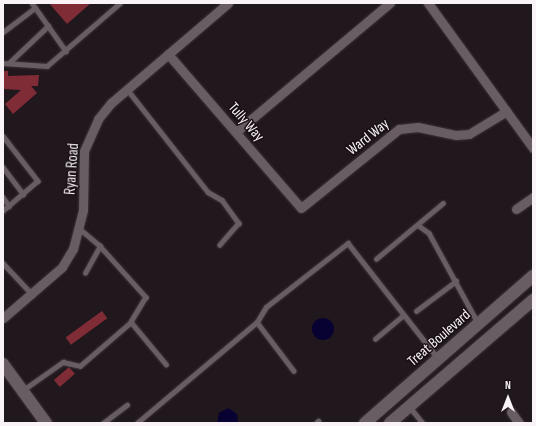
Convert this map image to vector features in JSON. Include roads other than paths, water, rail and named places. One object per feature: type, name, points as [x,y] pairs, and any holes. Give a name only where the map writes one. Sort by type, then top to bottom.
[{"type":"main road","name":"Treat Boulevard","points":[[365,423],[479,325],[533,276]]},
{"type":"main road","points":[[390,423],[533,300]]},
{"type":"main road","points":[[3,364],[46,423]]},
{"type":"street","name":"Ryan Road","points":[[3,318],[33,295],[62,267],[80,229],[82,170],[88,135],[111,103],[228,3]]},
{"type":"street","points":[[236,132],[390,3]]},
{"type":"street","points":[[428,3],[533,148]]},
{"type":"street","name":"Tully Way","points":[[168,54],[301,208]]},
{"type":"street","name":"Ward Way","points":[[301,208],[399,128],[418,127],[456,135],[469,134],[507,111]]},
{"type":"street","points":[[516,209],[533,197]]},
{"type":"street","points":[[511,412],[519,423]]},
{"type":"lane","points":[[32,3],[66,51]]},
{"type":"lane","points":[[3,63],[47,66],[120,3]]},
{"type":"lane","points":[[3,32],[35,8]]},
{"type":"lane","points":[[9,63],[48,26]]},
{"type":"lane","points":[[127,89],[208,192],[222,200],[239,223],[220,245]]},
{"type":"lane","points":[[3,136],[38,181],[3,211]]},
{"type":"lane","points":[[3,167],[23,194]]},
{"type":"lane","points":[[3,198],[9,206]]},
{"type":"lane","points":[[376,259],[443,204]]},
{"type":"lane","points":[[418,225],[429,233],[479,325]]},
{"type":"lane","points":[[22,390],[63,362],[80,366],[131,322],[146,298],[100,246],[80,229]]},
{"type":"lane","points":[[137,423],[257,322],[266,307],[348,243],[402,316],[439,360]]},
{"type":"lane","points":[[85,273],[100,246]]},
{"type":"lane","points":[[3,263],[33,295]]},
{"type":"lane","points":[[416,311],[456,281]]},
{"type":"lane","points":[[375,339],[402,316]]},
{"type":"lane","points":[[131,322],[166,364]]},
{"type":"lane","points":[[257,322],[294,371]]},
{"type":"lane","points":[[103,423],[127,405]]},
{"type":"lane","points":[[409,406],[423,423]]}]
